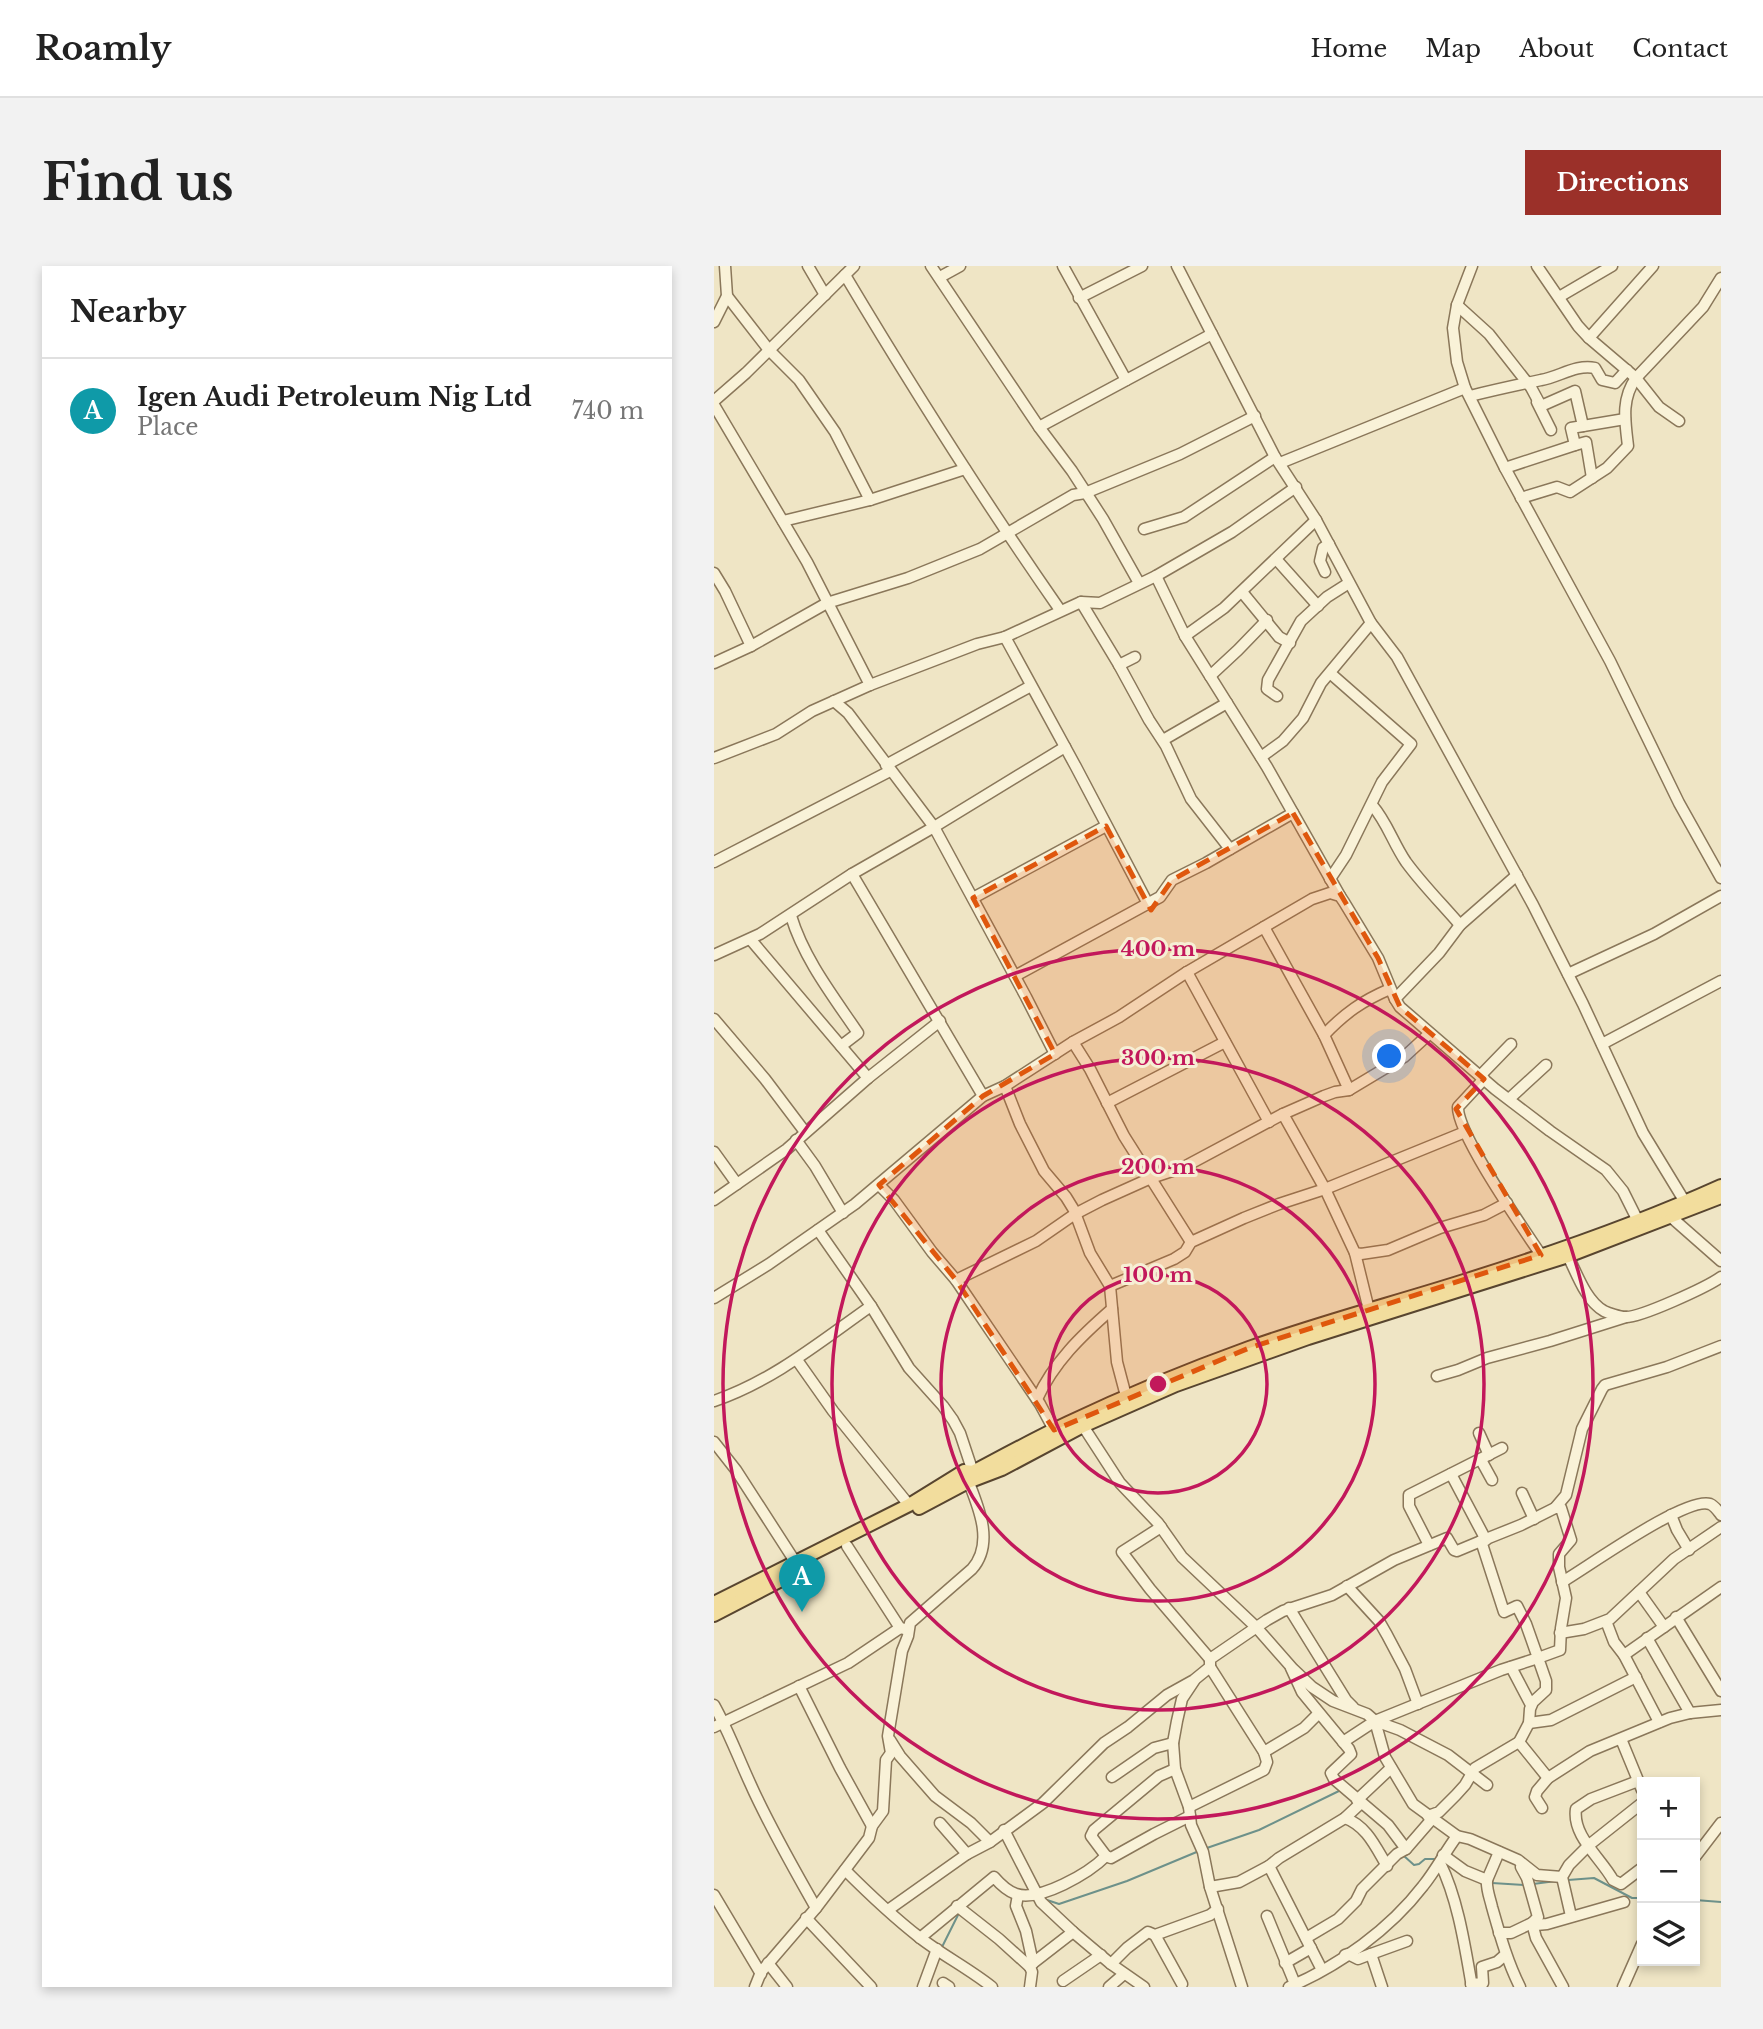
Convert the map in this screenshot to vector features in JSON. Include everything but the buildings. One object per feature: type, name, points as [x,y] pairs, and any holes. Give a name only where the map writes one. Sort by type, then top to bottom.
[{"type":"main road","points":[[715,1600],[796,1563],[1054,1430],[1126,1396],[1249,1348],[1541,1255],[1638,1221],[1721,1186]]},
{"type":"main road","points":[[714,1615],[847,1546],[968,1475],[1002,1469],[1083,1426],[1176,1385],[1251,1357],[1568,1256],[1721,1197]]},
{"type":"street","points":[[725,266],[727,296],[769,350],[799,380],[835,432],[870,500]]},
{"type":"street","points":[[808,266],[825,295]]},
{"type":"street","points":[[854,266],[714,403],[783,521],[870,685]]},
{"type":"street","points":[[932,266],[1103,519],[1139,583]]},
{"type":"street","points":[[940,277],[960,266]]},
{"type":"street","points":[[1063,266],[1126,380]]},
{"type":"street","points":[[1079,298],[1142,266]]},
{"type":"street","points":[[1177,266],[1278,460],[1316,520],[1371,622],[1396,657],[1517,875],[1568,974],[1643,1133],[1685,1202]]},
{"type":"street","points":[[1472,266],[1457,305],[1453,328],[1457,362],[1468,392],[1505,468],[1610,661],[1679,803],[1721,878]]},
{"type":"street","points":[[1537,266],[1578,326],[1636,378],[1659,408],[1679,421]]},
{"type":"street","points":[[1559,297],[1612,266]]},
{"type":"street","points":[[1589,338],[1647,269]]},
{"type":"street","points":[[845,275],[965,469],[1060,610]]},
{"type":"street","points":[[1521,498],[1557,487],[1570,492],[1607,468],[1628,446],[1625,403],[1629,388],[1703,307],[1721,278]]},
{"type":"street","points":[[714,286],[725,279]]},
{"type":"street","points":[[714,322],[727,296]]},
{"type":"street","points":[[1457,305],[1489,334],[1528,382],[1541,406],[1575,391],[1583,426]]},
{"type":"street","points":[[1039,427],[1212,334]]},
{"type":"street","points":[[1144,529],[1185,517],[1278,460],[1468,392],[1544,380],[1563,372],[1591,367],[1595,368],[1602,380],[1615,383],[1627,370]]},
{"type":"street","points":[[1528,382],[1551,430]]},
{"type":"street","points":[[714,663],[751,646],[827,603],[908,578],[980,549],[1073,495],[1085,493],[1180,454],[1255,416]]},
{"type":"street","points":[[1575,444],[1571,428],[1625,419]]},
{"type":"street","points":[[1505,468],[1586,442],[1592,478]]},
{"type":"street","points":[[783,521],[870,500],[965,469]]},
{"type":"street","points":[[714,758],[776,734],[812,711],[870,685],[977,644],[1005,637],[1080,601],[1100,603],[1156,576],[1232,532],[1296,487]]},
{"type":"street","points":[[1185,636],[1242,592],[1316,520]]},
{"type":"street","points":[[1325,572],[1320,561],[1323,548],[1329,544]]},
{"type":"street","points":[[1276,559],[1318,606]]},
{"type":"street","points":[[714,573],[751,646]]},
{"type":"street","points":[[1156,576],[1185,636],[1261,757],[1378,958],[1400,1007],[1482,1078],[1606,1170],[1623,1191],[1638,1221]]},
{"type":"street","points":[[1277,696],[1267,689],[1266,685],[1301,621],[1327,597],[1349,583]]},
{"type":"street","points":[[1242,592],[1279,637],[1290,643]]},
{"type":"street","points":[[1080,601],[1163,740],[1191,799],[1230,849]]},
{"type":"street","points":[[1210,676],[1267,620]]},
{"type":"street","points":[[1261,757],[1283,741],[1303,718],[1321,683],[1371,622]]},
{"type":"street","points":[[1005,637],[1147,904]]},
{"type":"street","points":[[1119,665],[1135,657]]},
{"type":"street","points":[[1330,879],[1346,855],[1382,782],[1411,744],[1331,673]]},
{"type":"street","points":[[714,862],[1031,687]]},
{"type":"street","points":[[834,701],[848,713],[934,827],[1055,1054]]},
{"type":"street","points":[[1163,740],[1227,703]]},
{"type":"street","points":[[714,955],[751,940],[852,874],[1065,747]]},
{"type":"street","points":[[1372,805],[1382,816],[1407,863],[1460,925]]},
{"type":"street","points":[[1015,976],[1160,897],[1172,880],[1293,813]]},
{"type":"street","points":[[973,898],[1107,826]]},
{"type":"street","points":[[852,874],[984,1096]]},
{"type":"street","points":[[1395,999],[1439,953],[1460,925],[1517,875]]},
{"type":"street","points":[[714,1298],[843,1213],[984,1096],[1119,1017],[1187,971],[1312,899],[1325,893],[1340,896]]},
{"type":"street","points":[[1568,974],[1654,934],[1721,896]]},
{"type":"street","points":[[791,916],[811,962],[858,1033],[841,1046]]},
{"type":"street","points":[[1264,927],[1324,1035],[1349,1090]]},
{"type":"street","points":[[751,940],[868,1078]]},
{"type":"street","points":[[1187,971],[1269,1122]]},
{"type":"street","points":[[1602,1044],[1721,981]]},
{"type":"street","points":[[1324,1035],[1341,1016],[1364,1000],[1390,989]]},
{"type":"street","points":[[714,1019],[765,1079],[843,1213]]},
{"type":"street","points":[[714,1200],[800,1136],[940,1021]]},
{"type":"street","points":[[956,1280],[1036,1241],[1075,1214],[1151,1178],[1184,1167],[1283,1114],[1335,1091],[1349,1090],[1404,1057],[1429,1034]]},
{"type":"street","points":[[1073,1042],[1124,1136],[1191,1242]]},
{"type":"street","points":[[1107,1103],[1226,1042]]},
{"type":"street","points":[[1511,1044],[1458,1107],[1458,1113],[1465,1132],[1541,1255]]},
{"type":"street","points":[[1509,1099],[1546,1065]]},
{"type":"street","points":[[1005,1086],[1020,1124],[1047,1177],[1066,1197],[1090,1253],[1110,1286],[1116,1362],[1126,1396]]},
{"type":"street","points":[[1283,1114],[1325,1189],[1355,1253],[1369,1310]]},
{"type":"street","points":[[1110,1286],[1174,1259],[1185,1252],[1191,1242],[1279,1204],[1325,1189],[1465,1132]]},
{"type":"street","points":[[714,1152],[737,1184]]},
{"type":"street","points":[[879,1185],[894,1200],[956,1280],[1037,1399],[1054,1430]]},
{"type":"street","points":[[1355,1253],[1388,1250],[1440,1228],[1484,1215],[1507,1203]]},
{"type":"street","points":[[1671,1217],[1721,1261]]},
{"type":"street","points":[[719,1724],[848,1663],[904,1627],[972,1569],[980,1559],[984,1531],[968,1475],[960,1433],[943,1406],[909,1368],[871,1306],[818,1230]]},
{"type":"street","points":[[1568,1256],[1588,1295],[1603,1311],[1626,1317]]},
{"type":"street","points":[[1437,1376],[1668,1303],[1721,1277]]},
{"type":"street","points":[[714,1401],[736,1394],[797,1360],[871,1306]]},
{"type":"street","points":[[1037,1399],[1064,1354],[1112,1310]]},
{"type":"street","points":[[1242,1987],[1210,1887],[1202,1849],[1191,1825],[1190,1811],[1175,1769],[1173,1743],[1182,1699],[1194,1680],[1210,1663],[1256,1627],[1289,1608],[1332,1595],[1394,1560],[1447,1538],[1457,1551],[1555,1508],[1566,1495],[1582,1429],[1605,1385],[1667,1367],[1721,1346]]},
{"type":"street","points":[[797,1360],[909,1505]]},
{"type":"street","points":[[1083,1426],[1120,1483],[1161,1527],[1190,1566],[1221,1592],[1312,1687],[1333,1701],[1367,1714],[1375,1721],[1400,1730],[1448,1755],[1487,1785]]},
{"type":"street","points":[[1479,1433],[1492,1480]]},
{"type":"street","points":[[714,1442],[796,1563]]},
{"type":"street","points":[[1429,1545],[1409,1506],[1409,1495],[1503,1448]]},
{"type":"street","points":[[1451,1474],[1483,1541],[1504,1612],[1517,1606],[1546,1681],[1546,1689],[1531,1705]]},
{"type":"street","points":[[1522,1493],[1534,1519]]},
{"type":"street","points":[[1563,1581],[1690,1505],[1708,1503],[1715,1507],[1721,1516]]},
{"type":"street","points":[[1343,1742],[1375,1721],[1560,1650],[1566,1598],[1559,1554],[1572,1540],[1561,1508],[1555,1508]]},
{"type":"street","points":[[1671,1516],[1689,1550]]},
{"type":"street","points":[[1161,1527],[1122,1552],[1210,1663],[1264,1752],[1267,1762],[1264,1770],[1111,1858],[1106,1856],[1093,1840],[1091,1833],[1159,1776],[1175,1769]]},
{"type":"street","points":[[1560,1633],[1584,1629],[1610,1619],[1674,1559],[1721,1527]]},
{"type":"street","points":[[755,1987],[768,1963],[816,1908],[869,1838],[883,1811],[886,1760],[891,1752],[888,1736],[902,1651],[908,1636],[847,1546]]},
{"type":"street","points":[[1347,1586],[1387,1635],[1405,1669],[1418,1704]]},
{"type":"street","points":[[1624,1655],[1721,1587]]},
{"type":"street","points":[[1639,1592],[1664,1627]]},
{"type":"street","points":[[1289,1608],[1346,1700],[1355,1709]]},
{"type":"street","points":[[1676,1618],[1721,1690]]},
{"type":"street","points":[[1606,1621],[1614,1642],[1624,1655],[1660,1722]]},
{"type":"street","points":[[1647,1639],[1690,1713]]},
{"type":"street","points":[[1290,1665],[1302,1692],[1351,1754],[1331,1773],[1358,1803],[1388,1825],[1402,1852]]},
{"type":"street","points":[[1285,1963],[1356,1901],[1362,1889],[1402,1852],[1430,1817],[1456,1795],[1472,1772],[1488,1759],[1520,1742],[1529,1723],[1531,1705],[1511,1667]]},
{"type":"street","points":[[1529,1723],[1551,1720],[1636,1677]]},
{"type":"street","points":[[888,1910],[1043,1803],[1104,1743],[1167,1695],[1194,1680]]},
{"type":"street","points":[[801,1685],[874,1824]]},
{"type":"street","points":[[714,1705],[719,1724],[816,1908]]},
{"type":"street","points":[[1542,1808],[1535,1794],[1548,1778],[1584,1754],[1660,1722],[1690,1713],[1721,1710]]},
{"type":"street","points":[[1264,1752],[1304,1728],[1318,1714]]},
{"type":"street","points":[[1375,1721],[1391,1768],[1413,1804],[1457,1836],[1518,1860],[1537,1875],[1563,1880]]},
{"type":"street","points":[[888,1736],[900,1756],[935,1796],[971,1823],[990,1842]]},
{"type":"street","points":[[1621,1739],[1637,1779]]},
{"type":"street","points":[[1520,1742],[1548,1778]]},
{"type":"street","points":[[1112,1777],[1154,1748],[1173,1743]]},
{"type":"street","points":[[1210,1887],[1239,1882],[1345,1818],[1391,1768]]},
{"type":"street","points":[[1637,1787],[1591,1799],[1576,1809],[1575,1814],[1579,1829],[1589,1846],[1616,1882],[1625,1882],[1637,1872]]},
{"type":"street","points":[[1571,1916],[1563,1880],[1569,1865],[1637,1807]]},
{"type":"street","points":[[1345,1818],[1364,1830],[1387,1866]]},
{"type":"street","points":[[940,1823],[967,1854]]},
{"type":"street","points":[[1700,1850],[1721,1823]]},
{"type":"street","points":[[1004,1830],[1040,1897],[1073,1933],[1143,1987]]},
{"type":"street","points":[[1267,1916],[1292,1986],[1322,1970],[1384,1928],[1423,1887],[1457,1836]]},
{"type":"street","points":[[1499,1852],[1487,1880],[1487,1888],[1505,1955],[1520,1987]]},
{"type":"street","points":[[1017,1899],[1040,1897],[1070,1881],[1106,1856]]},
{"type":"street","points":[[1441,1859],[1487,1880]]},
{"type":"street","points":[[1441,1859],[1466,1950],[1471,1985],[1483,1983],[1482,1967],[1497,1962],[1505,1955]]},
{"type":"street","points":[[1499,1933],[1511,1933],[1532,1923],[1538,1917],[1518,1860]]},
{"type":"street","points":[[1269,1866],[1322,1970]]},
{"type":"street","points":[[845,1870],[920,1937],[992,1987]]},
{"type":"street","points":[[920,1937],[960,1908],[993,1877],[1017,1899],[1026,1931],[1032,1972],[1030,1987]]},
{"type":"street","points":[[714,1895],[761,1973]]},
{"type":"street","points":[[1532,1923],[1547,1924],[1624,1902]]},
{"type":"street","points":[[960,1908],[1031,1965]]},
{"type":"street","points":[[1155,1935],[1210,1915],[1217,1909]]},
{"type":"street","points":[[806,1919],[871,1987]]},
{"type":"street","points":[[1532,1923],[1536,1938],[1563,1987]]},
{"type":"street","points":[[1111,1964],[1148,1932],[1155,1935],[1182,1984]]},
{"type":"street","points":[[1031,1965],[1073,1933]]},
{"type":"street","points":[[1345,1955],[1358,1959],[1407,1941]]},
{"type":"street","points":[[923,1987],[939,1951]]},
{"type":"street","points":[[1371,1954],[1382,1987]]},
{"type":"street","points":[[1063,1981],[1101,1955]]},
{"type":"street","points":[[1623,1987],[1637,1955]]},
{"type":"street","points":[[768,1963],[787,1987]]},
{"type":"street","points":[[1109,1987],[1124,1974]]},
{"type":"highlighted area","points":[[1293,813],[1378,958],[1400,1007],[1484,1079],[1456,1109],[1541,1255],[1249,1348],[1054,1430],[956,1280],[879,1185],[983,1096],[1055,1054],[973,898],[1106,826],[1151,910],[1172,880]]},
{"type":"waterway","points":[[1204,1849],[1259,1830],[1341,1790]]},
{"type":"waterway","points":[[1386,1830],[1399,1849]]},
{"type":"waterway","points":[[1044,1899],[1059,1904],[1127,1881],[1199,1851]]},
{"type":"waterway","points":[[1404,1856],[1414,1865],[1425,1859],[1435,1859]]},
{"type":"waterway","points":[[1568,1880],[1594,1878],[1632,1898],[1637,1898]]},
{"type":"waterway","points":[[1533,1884],[1556,1881]]},
{"type":"waterway","points":[[1492,1883],[1524,1885]]},
{"type":"waterway","points":[[1700,1900],[1721,1902]]},
{"type":"waterway","points":[[941,1949],[959,1913]]},
{"type":"place","name":"Igen Audi Petroleum Nig Ltd","points":[[802,1612]]}]
